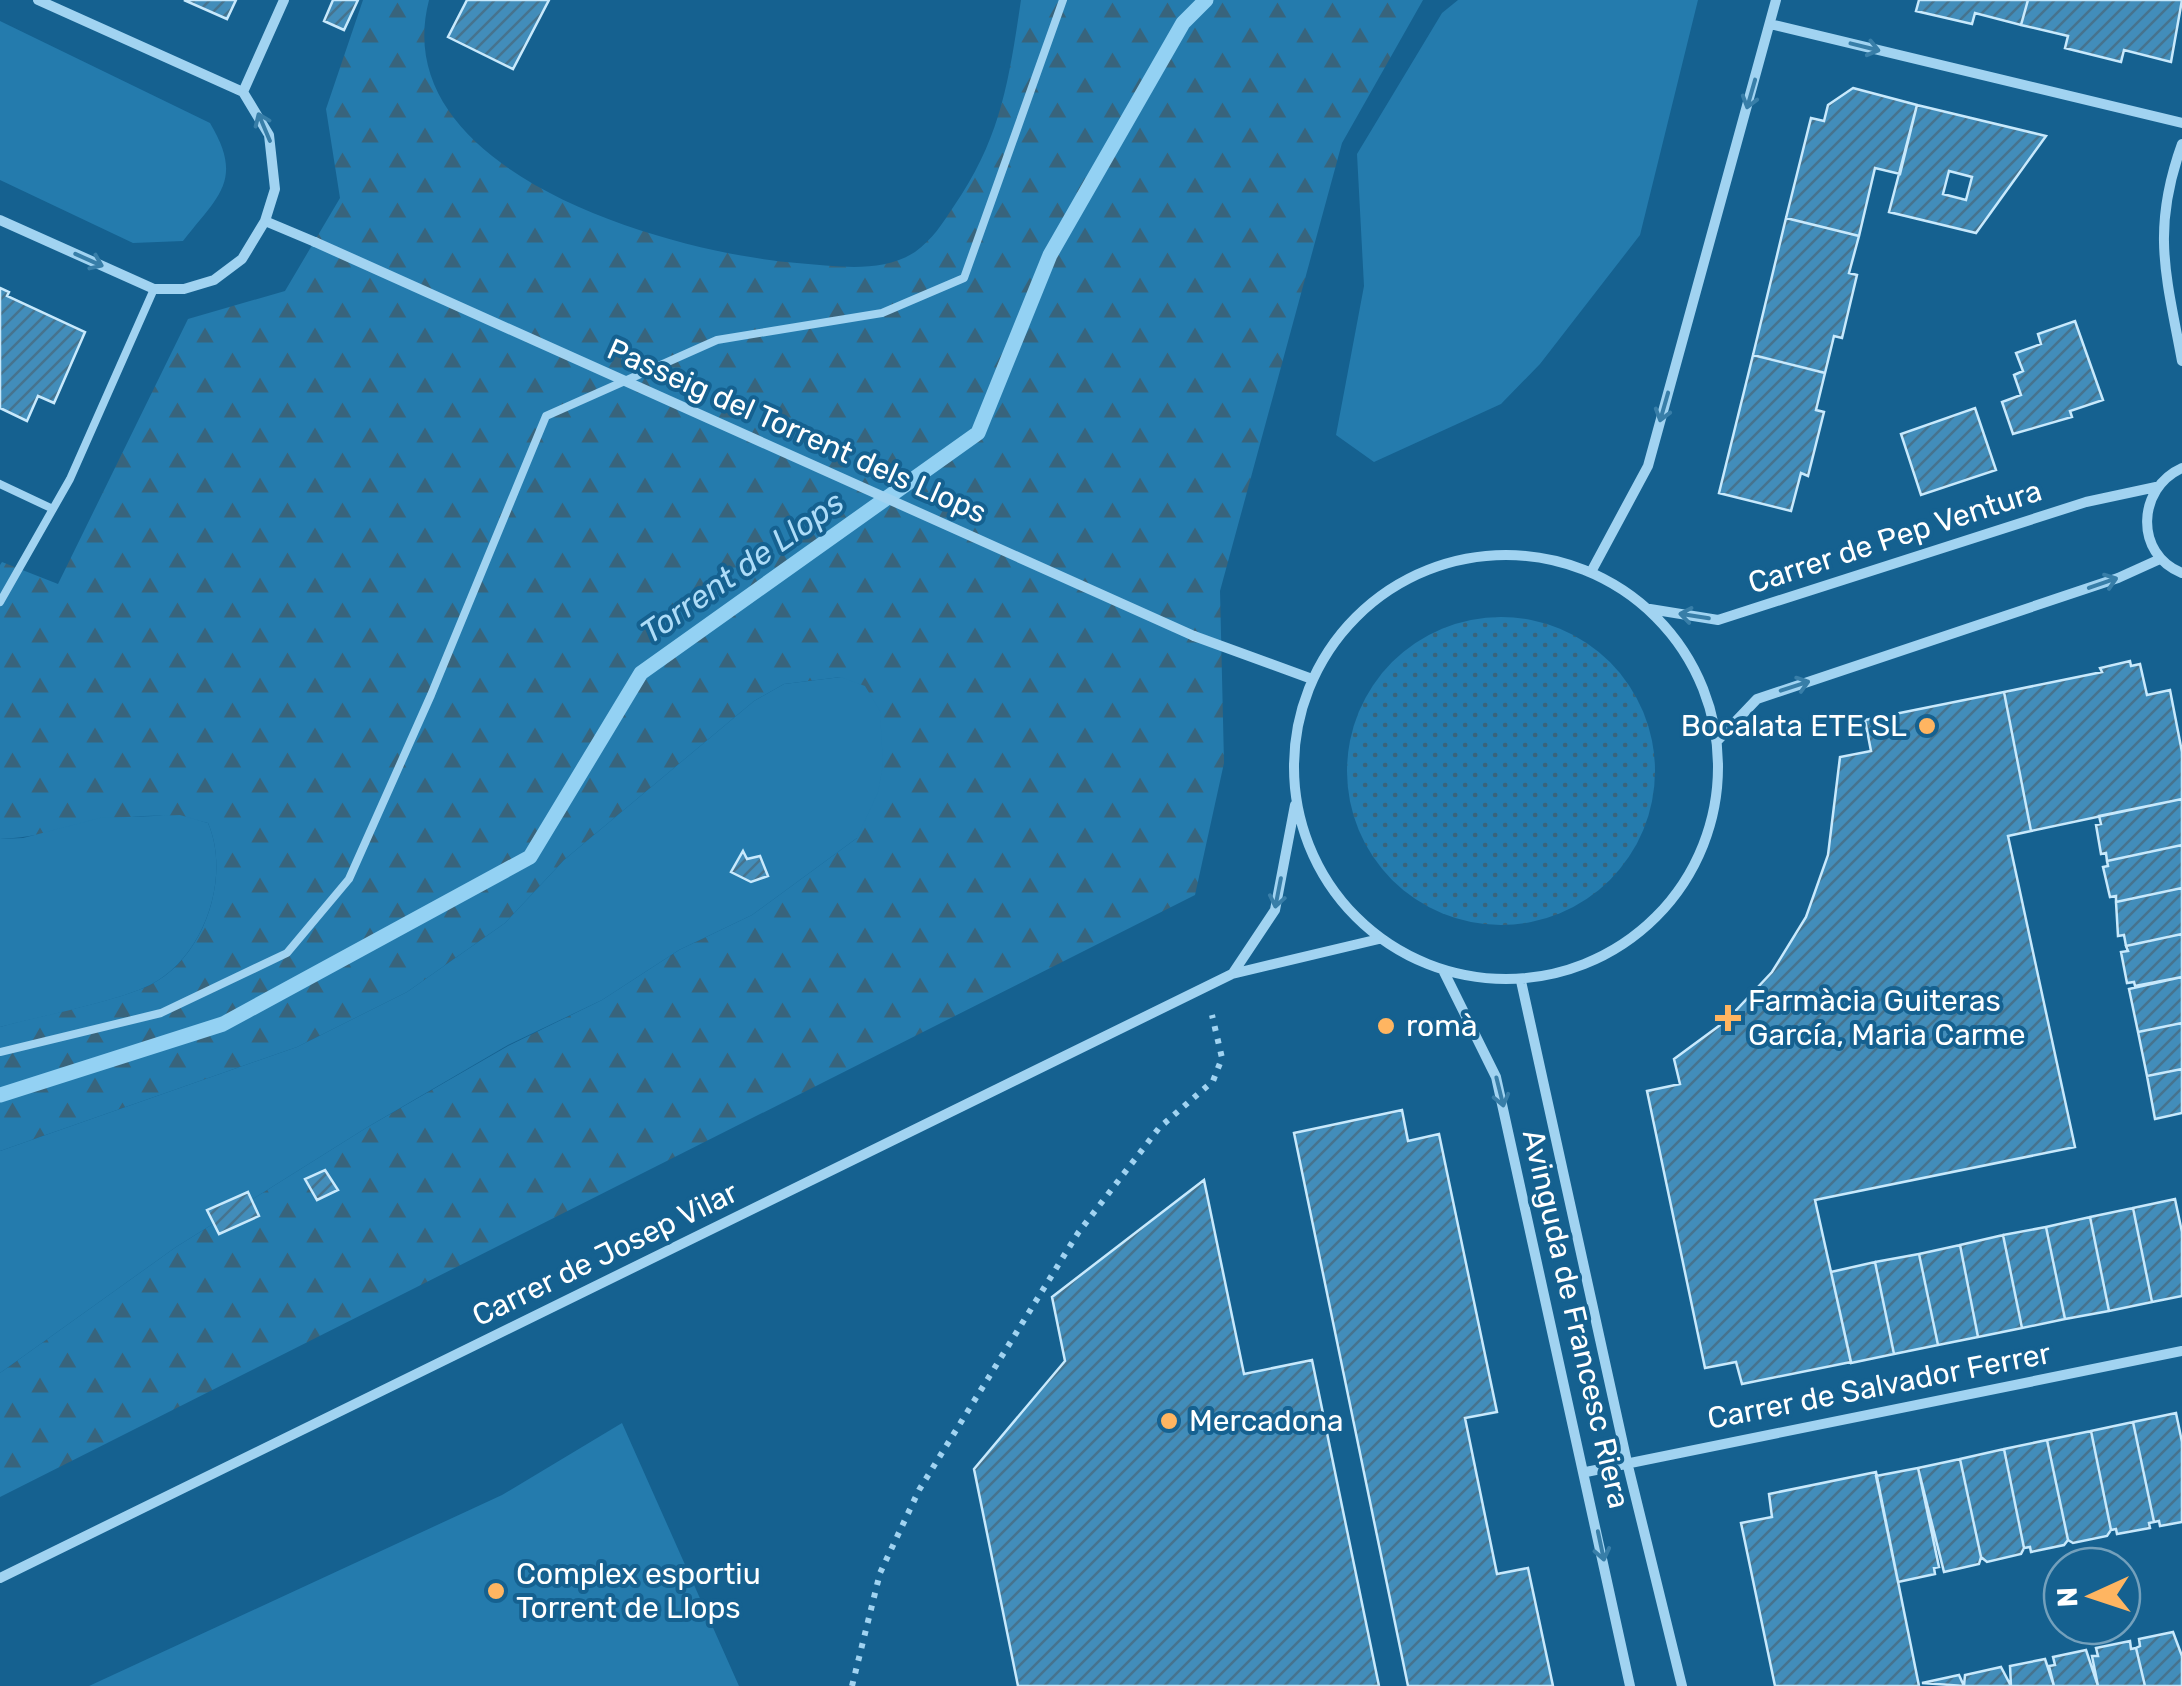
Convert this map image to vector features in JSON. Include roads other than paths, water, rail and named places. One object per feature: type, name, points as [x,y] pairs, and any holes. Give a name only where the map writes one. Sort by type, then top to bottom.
[{"type":"street","points":[[0,220],[154,290],[184,289],[214,280],[242,258],[265,221],[275,189],[269,135],[243,92],[38,0]]},
{"type":"street","points":[[243,92],[284,0]]},
{"type":"street","points":[[1591,572],[1648,466],[1776,0]]},
{"type":"street","points":[[1770,24],[2182,124]]},
{"type":"street","points":[[2182,144],[2170,178],[2160,247],[2182,361]]},
{"type":"street","name":"Passeig del Torrent dels Llops","points":[[265,221],[1194,636],[1312,679]]},
{"type":"street","points":[[2182,468],[2156,487],[2146,524],[2160,559],[2182,574]]},
{"type":"street","name":"Carrer de Pep Ventura","points":[[1649,608],[1718,620],[2086,502],[2156,487]]},
{"type":"street","points":[[1232,974],[1275,910],[1296,800],[1296,738],[1312,679],[1349,624],[1400,582],[1462,558],[1528,554],[1591,572],[1649,608],[1682,646],[1706,692],[1718,740],[1715,810],[1691,875],[1648,928],[1588,965],[1521,980],[1483,980],[1444,972],[1379,939],[1340,900],[1311,852],[1296,800]]},
{"type":"street","points":[[1718,740],[1757,699],[2100,584],[2160,559]]},
{"type":"street","name":"Carrer de Josep Vilar","points":[[0,1578],[1232,974],[1379,939]]},
{"type":"street","name":"Avinguda de Francesc Riera","points":[[1444,972],[1496,1077],[1586,1472],[1630,1686]]},
{"type":"street","name":"Avinguda de Francesc Riera","points":[[1521,980],[1682,1686]]},
{"type":"street","name":"Carrer de Salvador Ferrer","points":[[1586,1472],[2182,1351]]},
{"type":"lane","points":[[0,1052],[161,1013],[287,953],[349,879],[432,695],[546,416],[717,340],[882,313],[964,278],[1063,0]]},
{"type":"lane","points":[[0,602],[70,480],[154,290]]},
{"type":"lane","points":[[0,484],[53,509]]},
{"type":"waterway","name":"Torrent de Llops","points":[[0,1095],[223,1024],[530,857],[641,673],[978,433],[1050,255],[1183,23],[1206,0]]},
{"type":"place","name":"Bocalata ETE SL","points":[[1927,726]]},
{"type":"place","name":"Farmàcia Guiteras García, Maria Carme","points":[[1728,1018]]},
{"type":"place","name":"romà","points":[[1386,1026]]},
{"type":"place","name":"Mercadona","points":[[1169,1421]]},
{"type":"place","name":"Complex esportiu Torrent de Llops","points":[[496,1591]]}]
